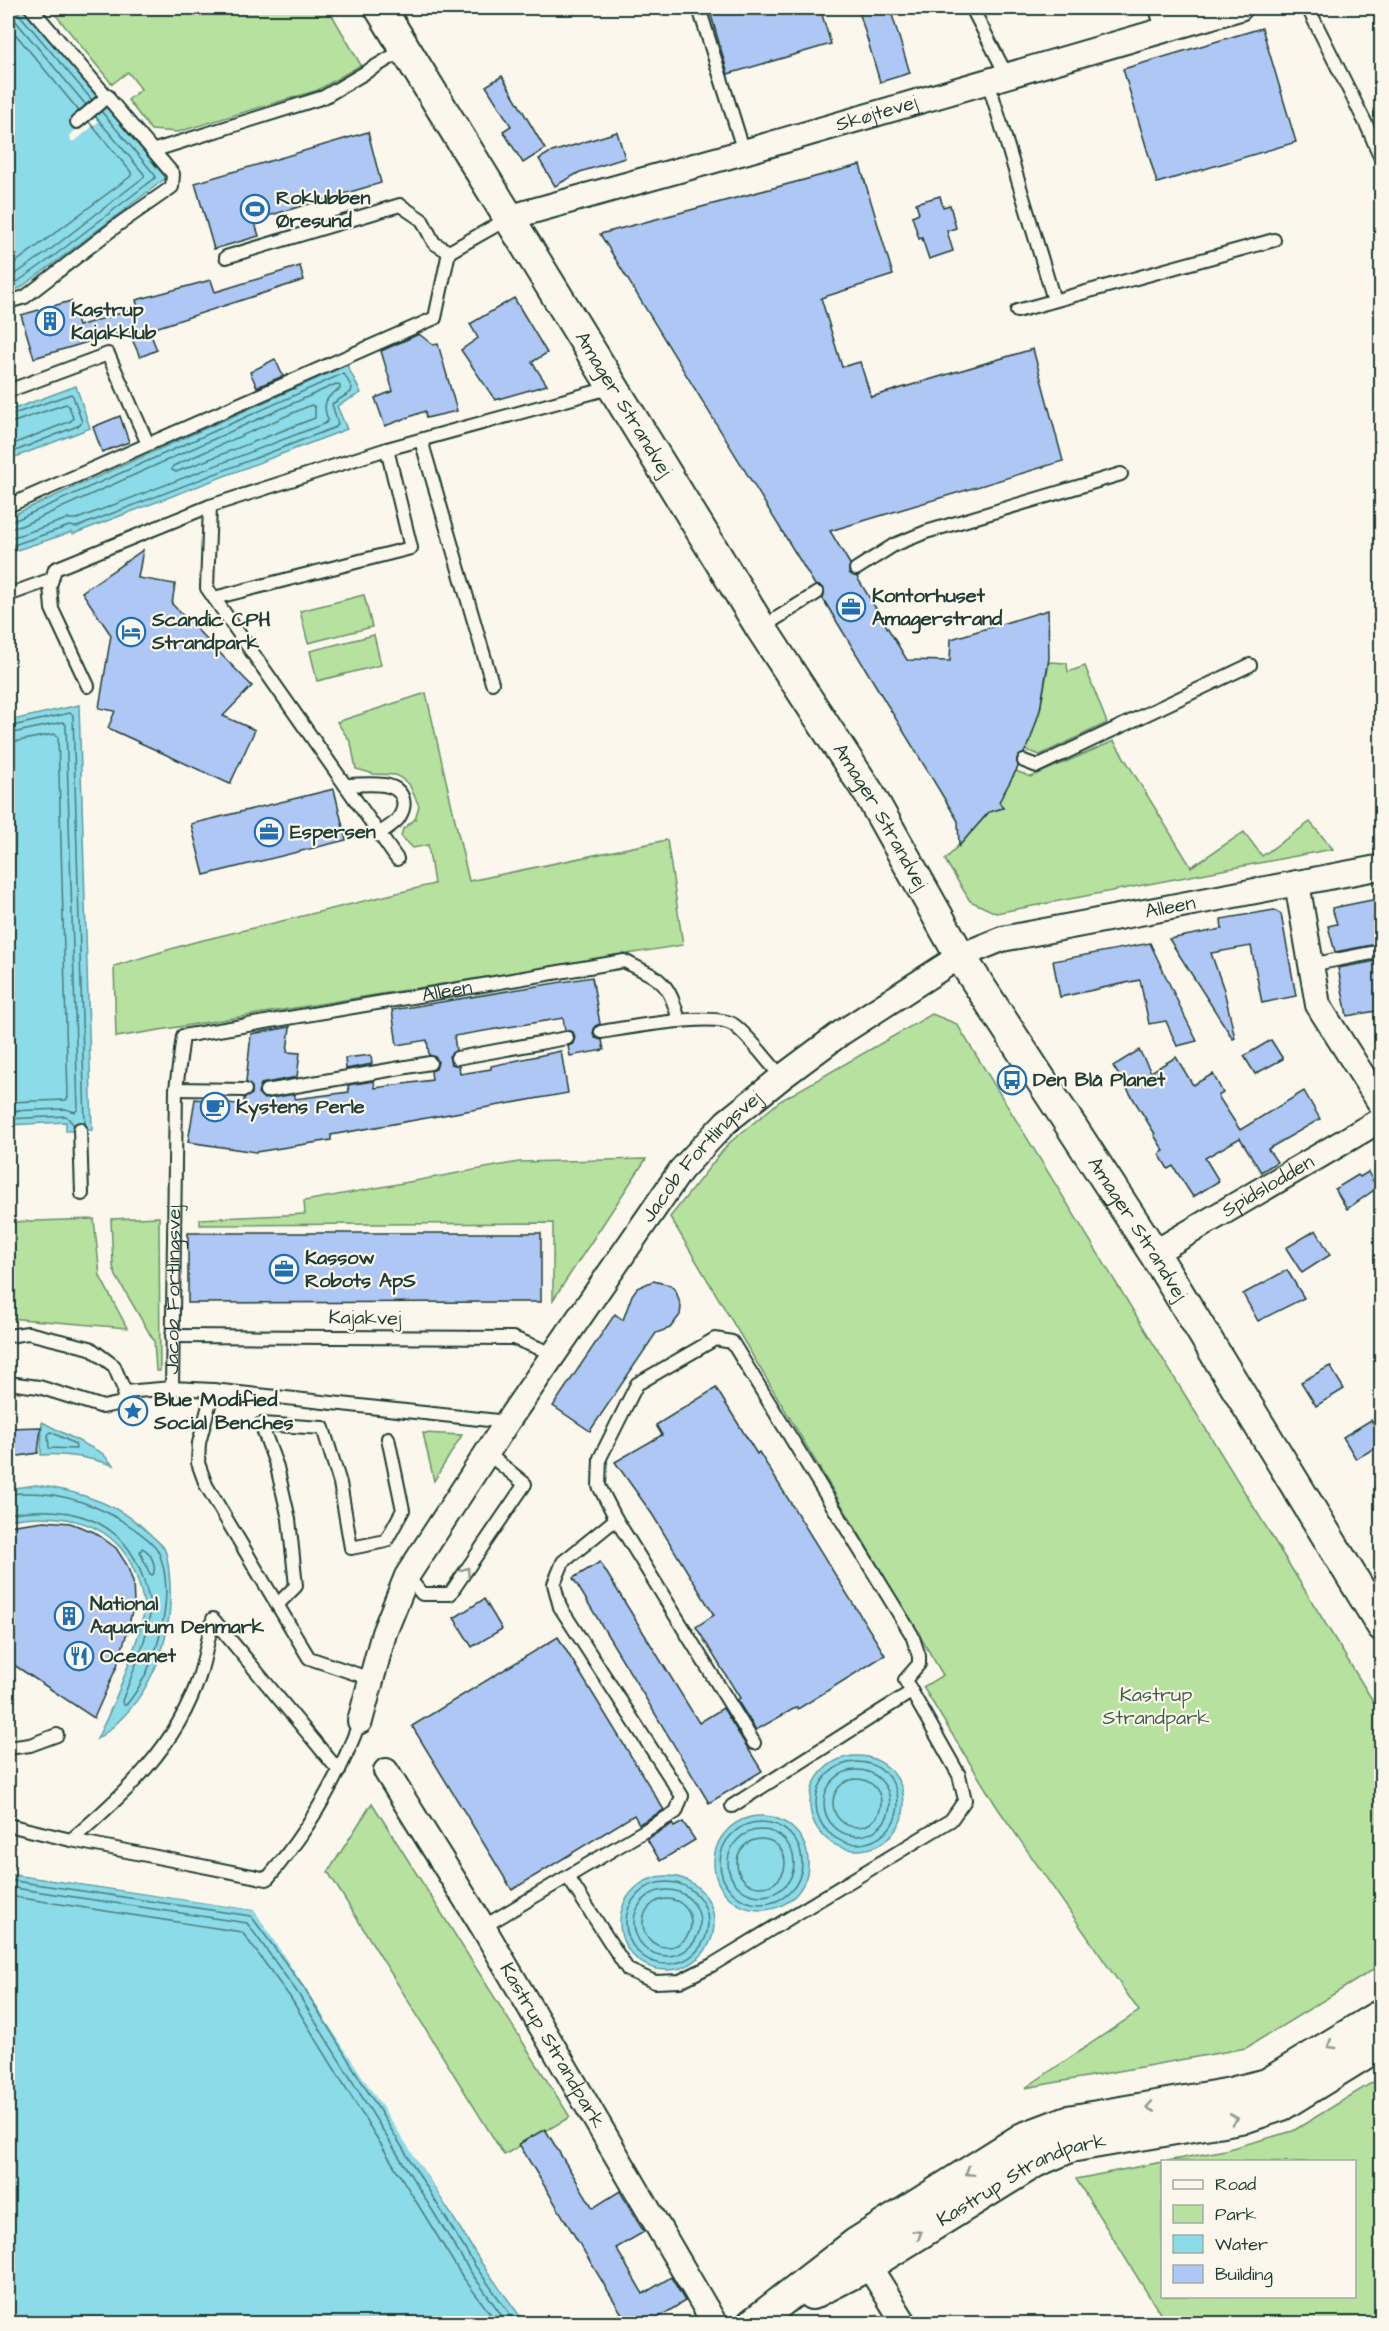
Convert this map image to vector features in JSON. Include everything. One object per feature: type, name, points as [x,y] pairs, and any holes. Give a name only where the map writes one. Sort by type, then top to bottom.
[{"type":"street","name":"Amager Strandvej","points":[[380,8],[761,628],[870,795],[960,956],[1154,1253],[1382,1626]]},
{"type":"street","name":"Skøjtevej","points":[[510,217],[998,78],[1165,18],[1240,8]]},
{"type":"street","name":"Alleen","points":[[960,956],[1002,939],[1382,867]]},
{"type":"street","points":[[1297,883],[1318,1005],[1382,1106]]},
{"type":"street","name":"Jacob Fortlingsvej","points":[[360,1721],[384,1633],[407,1576],[507,1422],[681,1170],[726,1122],[782,1077],[841,1034],[960,956]]},
{"type":"street","name":"Spidslodden","points":[[1154,1253],[1382,1119]]},
{"type":"street","name":"Kastrup Strandpark","points":[[386,1771],[483,1927],[715,2324]]},
{"type":"street","name":"Kastrup Strandpark","points":[[768,2321],[1023,2138],[1068,2121],[1226,2094],[1266,2084],[1382,2014]]},
{"type":"street","name":"Kastrup Strandpark","points":[[862,2254],[1035,2162],[1070,2147],[1246,2117],[1282,2104],[1382,2043]]},
{"type":"street","points":[[862,2254],[905,2324]]},
{"type":"lane","points":[[8,302],[25,297],[119,224],[172,187],[173,174],[155,150],[32,8]]},
{"type":"lane","points":[[699,8],[744,152]]},
{"type":"lane","points":[[972,8],[998,78],[1054,300]]},
{"type":"lane","points":[[1308,8],[1382,161]]},
{"type":"lane","points":[[155,150],[324,97],[406,49]]},
{"type":"lane","points":[[77,123],[108,96]]},
{"type":"lane","points":[[226,257],[400,205],[422,220],[434,243],[449,252]]},
{"type":"lane","points":[[8,506],[435,318],[449,252],[510,217]]},
{"type":"lane","points":[[1017,311],[1274,240]]},
{"type":"lane","points":[[8,391],[108,354],[148,444]]},
{"type":"lane","points":[[88,686],[52,609],[50,586],[55,569],[210,506],[387,449],[613,387]]},
{"type":"lane","points":[[421,440],[492,683]]},
{"type":"lane","points":[[214,598],[411,548],[387,449]]},
{"type":"lane","points":[[856,569],[894,545],[926,532],[1121,474]]},
{"type":"lane","points":[[210,506],[207,588],[259,659],[397,859]]},
{"type":"lane","points":[[8,596],[52,579]]},
{"type":"lane","points":[[761,628],[817,593]]},
{"type":"lane","points":[[1024,761],[1037,766],[1250,665]]},
{"type":"lane","points":[[345,785],[382,785],[396,788],[402,794],[404,807],[397,820],[379,834]]},
{"type":"lane","points":[[1310,965],[1382,951]]},
{"type":"lane","name":"Alleen","points":[[183,1036],[624,961],[651,975],[668,988],[679,1021]]},
{"type":"lane","points":[[601,1032],[679,1021],[717,1019],[733,1024],[782,1077]]},
{"type":"lane","name":"Jacob Fortlingsvej","points":[[183,1036],[177,1089],[172,1388],[213,1390],[507,1422]]},
{"type":"lane","points":[[457,1058],[567,1038]]},
{"type":"lane","points":[[266,1091],[430,1063]]},
{"type":"lane","points":[[177,1089],[245,1090]]},
{"type":"lane","points":[[80,1129],[82,1194]]},
{"type":"lane","points":[[8,1336],[28,1332],[90,1348],[114,1366],[125,1392],[122,1402],[103,1407],[39,1387],[8,1383]]},
{"type":"lane","name":"Kajakvej","points":[[172,1336],[513,1338],[554,1354]]},
{"type":"lane","points":[[568,1877],[628,1970],[655,1982],[680,1981],[712,1965],[951,1820],[965,1800],[959,1775],[905,1680],[919,1664],[919,1656],[912,1635],[732,1342],[715,1339],[637,1384],[600,1458],[599,1486],[616,1519],[754,1743]]},
{"type":"lane","points":[[125,1392],[172,1388]]},
{"type":"lane","points":[[213,1390],[199,1443],[198,1463],[206,1485],[309,1658],[371,1679]]},
{"type":"lane","points":[[278,1604],[296,1586],[289,1519],[277,1467],[261,1424],[323,1428],[340,1483],[351,1548],[386,1541],[403,1510],[388,1438]]},
{"type":"lane","points":[[407,1576],[422,1594],[450,1594],[525,1484],[487,1453]]},
{"type":"lane","points":[[483,1927],[676,1812],[682,1796],[560,1607],[554,1584],[563,1562],[616,1519]]},
{"type":"lane","points":[[71,1840],[113,1804],[145,1771],[175,1729],[198,1678],[213,1619],[339,1771]]},
{"type":"lane","points":[[732,1806],[911,1692]]},
{"type":"lane","points":[[8,1825],[71,1840],[267,1879],[315,1817],[339,1771],[360,1721]]},
{"type":"lane","points":[[8,1748],[30,1745],[57,1735]]},
{"type":"green space","points":[[50,8],[328,8],[361,65],[318,90],[178,132],[151,130],[128,100],[141,89],[128,72],[112,84]]},
{"type":"green space","points":[[364,595],[372,627],[308,643],[300,611]]},
{"type":"green space","points":[[374,635],[381,665],[317,681],[310,651]]},
{"type":"green space","points":[[1049,662],[1067,663],[1068,672],[1085,666],[1107,723],[1040,755],[1025,750],[1040,710]]},
{"type":"green space","points":[[426,693],[469,881],[667,840],[683,945],[116,1037],[114,966],[191,943],[434,884],[428,845],[413,848],[401,836],[403,829],[415,819],[419,806],[409,784],[396,775],[374,774],[356,769],[351,743],[337,722]]},
{"type":"green space","points":[[1114,741],[1191,867],[1244,832],[1262,856],[1310,822],[1333,849],[996,913],[970,901],[945,860],[989,812],[1003,808],[998,800],[1016,771],[1031,777]]},
{"type":"green space","name":"Kastrup Strandpark","points":[[932,1014],[957,1024],[1381,1714],[1381,1965],[1246,2048],[1025,2088],[1139,2011],[997,1807],[923,1687],[943,1675],[670,1217],[728,1144],[780,1101]]},
{"type":"green space","points":[[646,1159],[553,1300],[553,1223],[200,1225],[200,1219],[305,1214],[304,1201],[519,1162]]},
{"type":"green space","points":[[159,1217],[160,1371],[156,1371],[154,1341],[116,1276],[113,1266],[111,1219]]},
{"type":"green space","points":[[94,1219],[100,1276],[127,1328],[8,1318],[8,1222]]},
{"type":"green space","points":[[423,1433],[462,1435],[434,1481]]},
{"type":"green space","points":[[372,1803],[570,2117],[504,2155],[328,1872]]},
{"type":"green space","points":[[1381,2077],[1381,2323],[1166,2323],[1076,2179],[1161,2162],[1161,2298],[1356,2298],[1356,2160],[1172,2160],[1225,2150],[1293,2131]]},
{"type":"water","points":[[8,8],[22,8],[166,178],[20,288],[8,292]]},
{"type":"water","points":[[347,365],[361,393],[337,406],[347,429],[73,534],[72,532],[8,553],[8,517]]},
{"type":"water","points":[[76,386],[90,428],[8,460],[8,411]]},
{"type":"water","points":[[79,705],[92,1130],[66,1131],[66,1122],[8,1125],[8,721]]},
{"type":"water","points":[[42,1422],[102,1453],[113,1465],[78,1457],[41,1455]]},
{"type":"water","points":[[36,1485],[83,1495],[113,1507],[139,1524],[163,1546],[167,1556],[170,1607],[162,1651],[143,1691],[130,1709],[97,1739],[115,1701],[134,1649],[143,1616],[143,1597],[128,1558],[116,1543],[102,1532],[67,1519],[48,1517],[8,1520],[8,1489]]},
{"type":"water","points":[[857,1756],[875,1760],[890,1770],[900,1785],[904,1803],[900,1821],[890,1836],[875,1846],[857,1850],[839,1846],[824,1836],[814,1821],[810,1803],[814,1785],[824,1770],[839,1760]]},
{"type":"water","points":[[761,1816],[779,1820],[794,1830],[804,1845],[808,1863],[804,1881],[794,1896],[779,1906],[761,1910],[743,1906],[728,1896],[718,1881],[714,1863],[718,1845],[728,1830],[743,1820]]},
{"type":"water","points":[[8,1874],[254,1910],[309,1984],[482,2264],[525,2323],[8,2323]]},
{"type":"water","points":[[667,1876],[685,1880],[700,1890],[710,1905],[714,1923],[710,1941],[700,1956],[685,1966],[667,1970],[649,1966],[634,1956],[624,1941],[620,1923],[624,1905],[634,1890],[649,1880]]},
{"type":"pier","points":[[93,116],[98,122],[75,141],[71,141],[70,135]]},
{"type":"pier","points":[[8,1871],[256,1908],[311,1983],[484,2262],[505,2290],[502,2291],[254,1910],[8,1873]]},
{"type":"building","points":[[709,8],[820,8],[831,44],[728,74]]},
{"type":"building","points":[[858,8],[890,8],[910,73],[880,82]]},
{"type":"building","points":[[1262,28],[1296,142],[1157,183],[1123,69]]},
{"type":"building","points":[[502,76],[545,149],[523,163],[503,131],[511,126],[486,86]]},
{"type":"building","points":[[368,132],[381,183],[254,220],[259,236],[214,249],[195,183]]},
{"type":"building","points":[[617,132],[625,158],[580,172],[555,186],[539,159],[549,153]]},
{"type":"building","points":[[860,165],[893,275],[821,298],[842,367],[860,362],[871,397],[1033,349],[1063,461],[830,531],[850,564],[849,573],[857,577],[907,660],[950,661],[951,639],[1048,610],[1049,658],[1040,710],[1031,738],[1024,753],[1017,758],[1018,767],[999,802],[1003,808],[989,812],[959,846],[958,821],[823,599],[824,589],[815,585],[600,234]]},
{"type":"building","points":[[940,196],[943,207],[950,205],[956,228],[947,231],[953,251],[929,259],[922,238],[919,239],[912,216],[919,213],[916,203]]},
{"type":"building","points":[[300,266],[304,280],[149,330],[157,350],[140,357],[128,330],[34,358],[21,315],[71,301],[78,326],[138,308],[136,300],[211,280],[215,292]]},
{"type":"building","points":[[514,298],[547,353],[532,362],[547,385],[495,400],[461,350],[478,338],[470,324]]},
{"type":"building","points":[[419,334],[433,345],[438,344],[457,411],[426,418],[425,411],[385,426],[375,398],[393,391],[381,351]]},
{"type":"building","points":[[275,359],[283,376],[257,387],[250,372]]},
{"type":"building","points":[[120,416],[129,442],[102,452],[93,427]]},
{"type":"building","points":[[143,550],[138,578],[175,584],[172,604],[252,686],[223,716],[255,730],[230,784],[108,728],[115,711],[99,708],[111,635],[82,592]]},
{"type":"building","name":"Espersen","points":[[334,789],[346,840],[204,875],[191,824]]},
{"type":"building","points":[[1382,898],[1382,943],[1335,952],[1328,926],[1337,924],[1332,908]]},
{"type":"building","points":[[1274,910],[1281,914],[1296,996],[1262,1003],[1251,946],[1211,953],[1224,990],[1235,1038],[1233,1039],[1169,939],[1222,929],[1221,919]]},
{"type":"building","points":[[1150,943],[1197,1041],[1177,1046],[1166,1021],[1149,1024],[1140,980],[1060,997],[1053,961]]},
{"type":"building","points":[[1382,960],[1382,1010],[1347,1016],[1338,968]]},
{"type":"building","points":[[592,977],[600,1024],[595,1026],[593,1033],[595,1038],[602,1040],[604,1050],[570,1056],[568,1046],[573,1044],[575,1037],[573,1032],[565,1030],[563,1018],[454,1036],[456,1050],[449,1056],[451,1064],[459,1066],[460,1074],[491,1069],[491,1066],[561,1051],[568,1093],[331,1135],[331,1140],[256,1152],[188,1142],[195,1099],[244,1105],[244,1098],[252,1094],[252,1087],[246,1082],[251,1034],[290,1027],[287,1052],[300,1053],[297,1077],[261,1084],[258,1093],[264,1099],[295,1094],[295,1099],[349,1092],[348,1085],[374,1081],[375,1088],[432,1080],[431,1071],[436,1069],[438,1062],[436,1057],[429,1055],[427,1040],[397,1045],[392,1010]]},
{"type":"building","points":[[1271,1040],[1283,1059],[1255,1074],[1244,1056]]},
{"type":"building","points":[[1139,1050],[1151,1072],[1176,1057],[1193,1085],[1213,1074],[1223,1093],[1218,1096],[1240,1130],[1304,1091],[1320,1119],[1268,1149],[1277,1162],[1261,1172],[1240,1138],[1205,1158],[1219,1181],[1193,1197],[1173,1166],[1168,1169],[1159,1154],[1164,1151],[1155,1134],[1113,1066]]},
{"type":"building","points":[[371,1055],[372,1064],[346,1069],[345,1058]]},
{"type":"building","points":[[1368,1172],[1377,1188],[1347,1209],[1335,1189],[1358,1175],[1360,1177]]},
{"type":"building","points":[[1316,1230],[1330,1255],[1302,1273],[1286,1248]]},
{"type":"building","points":[[188,1233],[541,1233],[541,1302],[188,1303]]},
{"type":"building","points":[[1287,1270],[1304,1298],[1258,1321],[1243,1294]]},
{"type":"building","points":[[653,1281],[670,1285],[676,1291],[681,1307],[680,1315],[670,1328],[656,1333],[590,1431],[553,1406],[615,1314],[623,1320],[637,1288]]},
{"type":"building","points":[[1330,1366],[1344,1389],[1316,1406],[1301,1382]]},
{"type":"building","points":[[716,1388],[757,1454],[759,1452],[885,1655],[798,1709],[797,1707],[756,1730],[737,1700],[740,1698],[696,1627],[714,1615],[652,1514],[615,1462],[662,1435],[656,1425]]},
{"type":"building","points":[[1371,1420],[1382,1437],[1382,1444],[1356,1459],[1343,1437]]},
{"type":"building","points":[[41,1427],[38,1453],[19,1456],[8,1462],[8,1428]]},
{"type":"building","name":"National Aquarium Denmark","points":[[44,1521],[70,1523],[94,1532],[116,1548],[127,1565],[133,1582],[134,1603],[128,1629],[117,1666],[94,1718],[8,1661],[8,1526]]},
{"type":"building","points":[[600,1562],[699,1723],[723,1708],[762,1771],[709,1803],[573,1578]]},
{"type":"building","points":[[484,1599],[502,1629],[472,1647],[454,1618]]},
{"type":"building","points":[[558,1637],[664,1810],[639,1824],[634,1815],[512,1890],[412,1726]]},
{"type":"building","points":[[683,1822],[695,1840],[660,1861],[647,1839],[672,1824],[674,1827]]},
{"type":"building","points":[[545,2129],[593,2208],[620,2191],[644,2232],[616,2248],[643,2294],[671,2277],[685,2301],[648,2324],[628,2324],[519,2144]]},
{"type":"railway","points":[[1376,8],[1382,19]]},
{"type":"place","name":"Roklubben Øresund","points":[[255,209]]},
{"type":"place","name":"Kastrup Kajakklub","points":[[50,321]]},
{"type":"place","name":"Kontorhuset Amagerstrand","points":[[851,607]]},
{"type":"place","name":"Scandic CPH Strandpark","points":[[131,632]]},
{"type":"place","name":"Espersen","points":[[269,832]]},
{"type":"place","name":"Den Blå Planet","points":[[1012,1080]]},
{"type":"place","name":"Kystens Perle","points":[[215,1107]]},
{"type":"place","name":"Kassow Robots ApS","points":[[284,1269]]},
{"type":"place","name":"Blue Modified Social Benches","points":[[133,1411]]},
{"type":"place","name":"National Aquarium Denmark","points":[[69,1616]]},
{"type":"place","name":"Oceanet","points":[[79,1656]]}]
